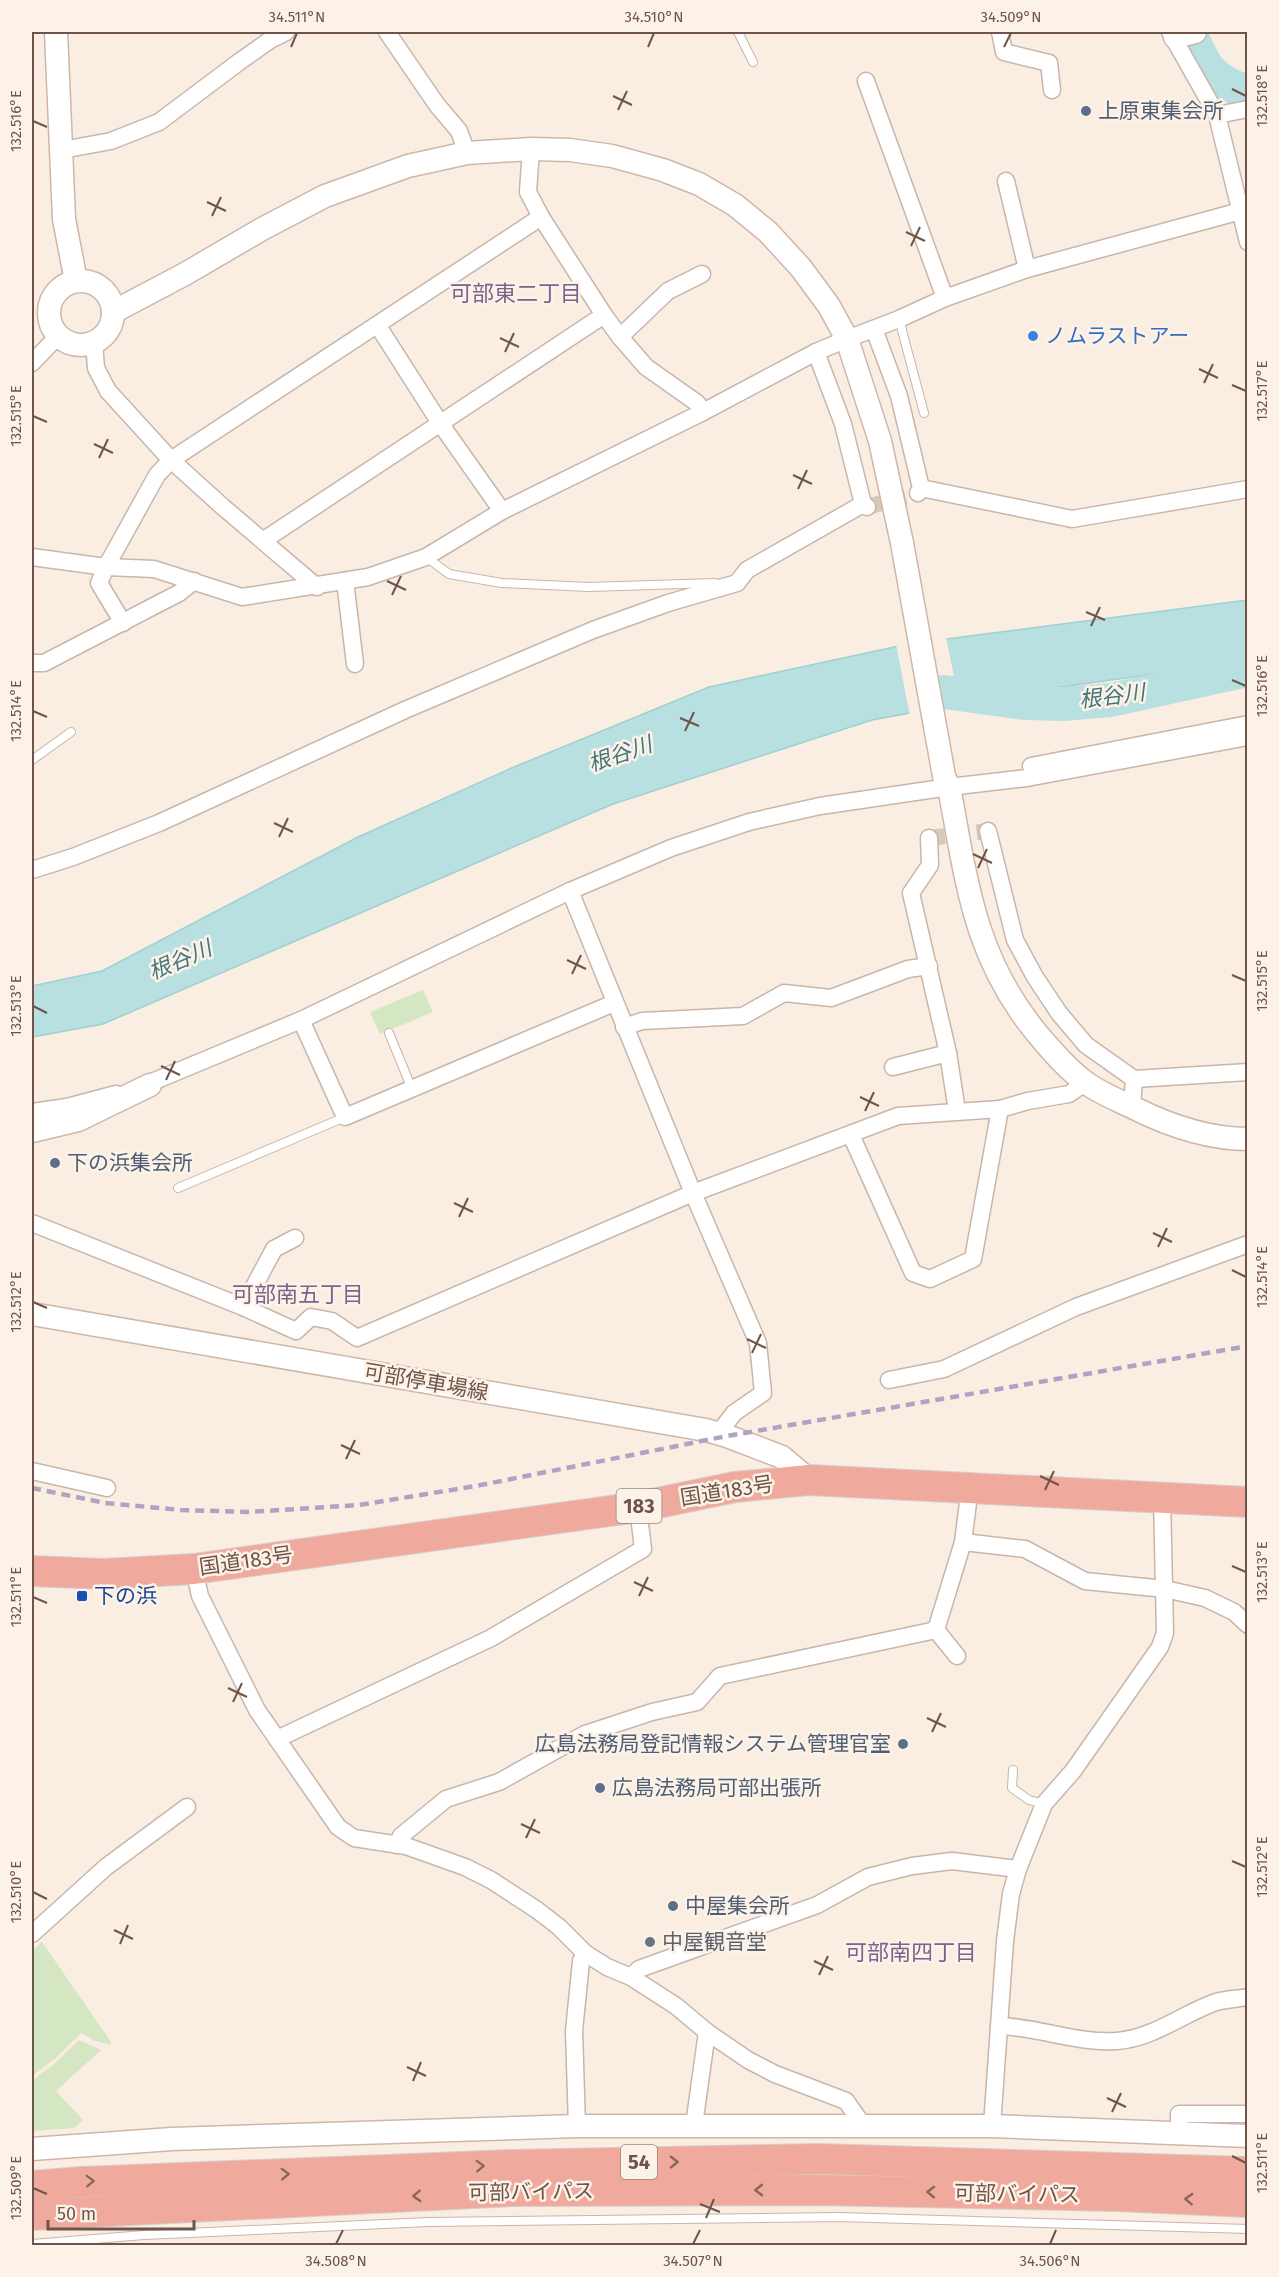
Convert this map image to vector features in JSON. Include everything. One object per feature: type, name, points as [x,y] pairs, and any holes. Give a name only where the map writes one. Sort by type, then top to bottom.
[{"type":"highway","name":"国道183号","points":[[32,1571],[103,1574],[194,1569],[638,1507],[735,1487],[809,1480],[1248,1502]]},
{"type":"highway","name":"可部バイパス","points":[[32,2186],[81,2181],[511,2165],[820,2158],[1248,2172]]},
{"type":"highway","name":"可部バイパス","points":[[32,2215],[525,2191],[817,2190],[1117,2196],[1248,2202]]},
{"type":"street","points":[[56,32],[64,219],[76,281]]},
{"type":"street","points":[[62,150],[111,141],[159,122],[247,57],[286,32]]},
{"type":"street","points":[[387,32],[437,105],[459,131],[467,153]]},
{"type":"street","points":[[1000,32],[1004,52],[1049,63],[1052,90]]},
{"type":"street","points":[[1182,33],[1193,76],[1217,115],[1244,210],[1248,242]]},
{"type":"street","points":[[866,81],[945,298]]},
{"type":"street","points":[[1217,115],[1248,109]]},
{"type":"street","points":[[531,149],[528,192],[541,217],[604,315],[620,338],[646,367],[697,403],[703,412]]},
{"type":"street","points":[[113,312],[325,196],[408,166],[467,153],[531,149],[570,150],[612,156],[663,170],[699,184],[735,205],[768,232],[801,268],[829,306],[846,339],[880,441],[972,906],[992,964],[1024,1018],[1051,1050],[1085,1083],[1171,1124],[1202,1133],[1248,1140]]},
{"type":"street","points":[[1006,181],[1027,269]]},
{"type":"street","points":[[32,558],[106,567],[154,569],[242,597],[368,577],[426,556],[502,511],[846,339],[899,319],[945,298],[1027,269],[1244,210]]},
{"type":"street","points":[[123,623],[99,583],[157,475],[171,460],[541,217]]},
{"type":"street","points":[[620,338],[668,291],[702,274]]},
{"type":"street","points":[[76,281],[94,283],[108,295],[113,312],[108,330],[94,342],[73,343],[59,335],[51,322],[52,301],[57,292],[76,281]]},
{"type":"street","points":[[264,540],[604,315]]},
{"type":"street","points":[[378,326],[440,423],[502,511]]},
{"type":"street","points":[[874,328],[899,396],[920,491],[1072,519],[1248,489]]},
{"type":"street","points":[[32,363],[59,335]]},
{"type":"street","points":[[94,342],[96,368],[108,391],[171,460],[317,586]]},
{"type":"street","points":[[32,870],[74,857],[159,823],[416,706],[593,630],[668,603],[736,583],[747,570],[865,505],[843,424],[816,352]]},
{"type":"street","points":[[32,663],[44,663],[179,593],[194,581]]},
{"type":"street","points":[[345,581],[355,664]]},
{"type":"street","points":[[32,1131],[78,1120],[150,1085],[301,1020],[570,891],[671,849],[749,822],[947,781],[1248,724]]},
{"type":"street","points":[[947,781],[1028,778],[1248,737]]},
{"type":"street","points":[[988,831],[1016,940],[1035,978],[1059,1013],[1086,1045],[1134,1079],[1248,1072]]},
{"type":"street","points":[[929,838],[930,865],[911,893],[948,1053],[957,1111]]},
{"type":"street","points":[[570,891],[693,1193],[758,1343],[763,1393],[734,1413],[718,1434]]},
{"type":"street","points":[[624,1027],[642,1021],[743,1016],[784,993],[831,998],[908,969],[929,966]]},
{"type":"street","points":[[301,1020],[345,1118],[614,1003]]},
{"type":"street","points":[[893,1067],[948,1053]]},
{"type":"street","points":[[1132,1107],[1134,1079]]},
{"type":"street","points":[[32,1223],[243,1307],[296,1331],[311,1317],[332,1321],[357,1338],[693,1193],[898,1116],[1000,1109],[1028,1101],[1069,1094],[1085,1083]]},
{"type":"street","points":[[32,1112],[67,1107],[150,1085]]},
{"type":"street","points":[[851,1135],[913,1274],[930,1279],[973,1259],[1000,1109]]},
{"type":"street","points":[[243,1307],[274,1250],[296,1238]]},
{"type":"street","points":[[889,1380],[944,1369],[1076,1307],[1248,1244]]},
{"type":"street","name":"可部停車場線","points":[[32,1314],[718,1434],[782,1457],[809,1480]]},
{"type":"street","points":[[32,1472],[107,1488]]},
{"type":"street","points":[[936,1630],[963,1542],[970,1487]]},
{"type":"street","points":[[992,2126],[1005,1941],[1011,1894],[1018,1869],[1044,1804],[1073,1771],[1160,1647],[1165,1633],[1162,1497]]},
{"type":"street","points":[[277,1739],[490,1638],[643,1549],[638,1507]]},
{"type":"street","points":[[963,1542],[1025,1549],[1085,1581],[1165,1589],[1205,1598],[1234,1612],[1248,1624]]},
{"type":"street","points":[[194,1569],[201,1596],[257,1710],[338,1827],[354,1838],[406,1846],[465,1867],[491,1880],[559,1927],[585,1953],[607,1967],[631,1977],[676,2006],[707,2032],[748,2060],[775,2074],[846,2101],[863,2125]]},
{"type":"street","points":[[936,1630],[957,1656]]},
{"type":"street","points":[[397,1845],[401,1836],[447,1799],[499,1782],[585,1734],[652,1712],[698,1702],[720,1676],[936,1630]]},
{"type":"street","points":[[32,1934],[106,1867],[187,1807]]},
{"type":"street","points":[[631,1977],[639,1969],[817,1905],[868,1877],[912,1866],[952,1862],[1018,1869]]},
{"type":"street","points":[[577,2126],[574,2031],[581,1961],[585,1953]]},
{"type":"street","points":[[999,2026],[1017,2026],[1086,2040],[1118,2041],[1155,2031],[1216,2002],[1248,1997]]},
{"type":"street","points":[[694,2125],[707,2032]]},
{"type":"street","points":[[1179,2133],[1179,2114],[1248,2114]]},
{"type":"street","points":[[32,2149],[172,2139],[577,2126],[992,2126],[1248,2136]]},
{"type":"lane","points":[[738,32],[753,62]]},
{"type":"lane","points":[[899,319],[924,413]]},
{"type":"lane","points":[[426,556],[449,574],[502,583],[589,587],[736,583]]},
{"type":"lane","points":[[32,760],[71,732]]},
{"type":"lane","points":[[389,1033],[412,1089]]},
{"type":"lane","points":[[178,1188],[345,1118]]},
{"type":"lane","points":[[1013,1770],[1011,1788],[1029,1800],[1044,1804]]},
{"type":"lane","points":[[32,2244],[144,2235],[428,2223],[839,2217],[1248,2229]]},
{"type":"green space","points":[[423,990],[433,1012],[380,1034],[370,1012]]},
{"type":"green space","points":[[42,1942],[111,2042],[110,2045],[93,2040],[81,2033],[56,2058],[32,2076],[32,1951]]},
{"type":"green space","points":[[79,2040],[101,2050],[56,2091],[83,2120],[74,2128],[32,2131],[32,2081]]},
{"type":"water","points":[[1247,600],[1247,661],[1025,692],[872,720],[613,804],[103,1024],[32,1037],[32,986],[102,971],[358,837],[514,767],[709,687],[908,644]]},
{"type":"pier","points":[[946,637],[960,707],[910,716],[896,644]]},
{"type":"waterway","points":[[1190,32],[1199,54],[1210,70],[1225,83],[1248,92]]},
{"type":"waterway","name":"根谷川","points":[[944,692],[1025,703],[1063,704],[1111,700],[1248,670]]},
{"type":"tunnel","points":[[867,507],[918,493]]},
{"type":"tunnel","points":[[929,838],[988,831]]},
{"type":"railway","points":[[32,1488],[105,1503],[181,1510],[249,1512],[359,1505],[476,1486],[727,1436],[1248,1346]]},
{"type":"place","name":"上原東集会所","points":[[1086,111]]},
{"type":"place","name":"ノムラストアー","points":[[1033,336]]},
{"type":"place","name":"下の浜集会所","points":[[55,1163]]},
{"type":"place","name":"下の浜","points":[[82,1596]]},
{"type":"place","name":"広島法務局登記情報システム管理官室","points":[[903,1744]]},
{"type":"place","name":"広島法務局可部出張所","points":[[600,1788]]},
{"type":"place","name":"中屋集会所","points":[[673,1906]]},
{"type":"place","name":"中屋観音堂","points":[[650,1942]]},
{"type":"district","name":"可部東二丁目","points":[[516,293]]},
{"type":"district","name":"可部南五丁目","points":[[298,1294]]},
{"type":"district","name":"可部南四丁目","points":[[911,1952]]}]
